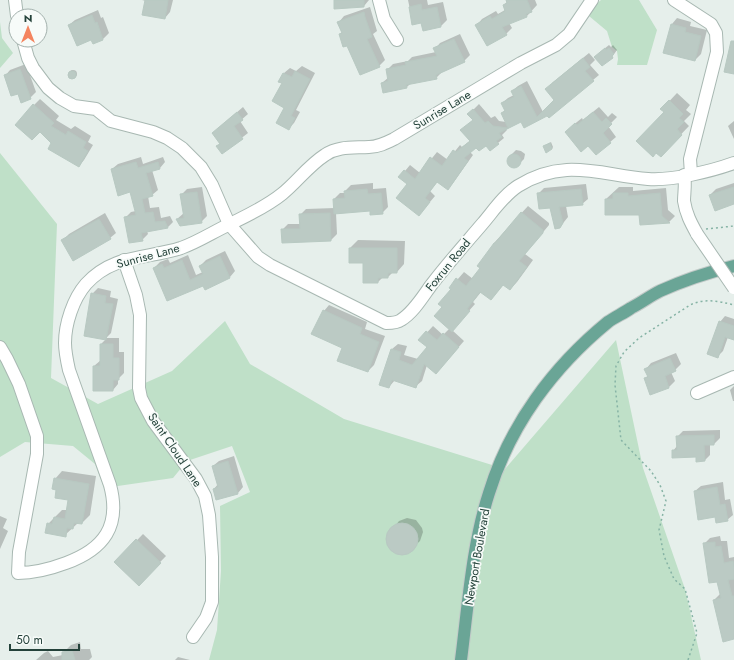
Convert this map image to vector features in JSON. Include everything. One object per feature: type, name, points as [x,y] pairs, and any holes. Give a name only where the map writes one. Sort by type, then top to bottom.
[{"type":"main road","name":"Newport Boulevard","points":[[461,660],[478,536],[488,494],[504,452],[527,411],[546,384],[567,360],[609,322],[659,292],[712,271],[734,266]]},
{"type":"street","points":[[379,0],[384,19],[397,40]]},
{"type":"street","name":"Sunrise Lane","points":[[0,347],[8,359],[19,384],[37,436],[37,454],[19,552],[18,573],[33,572],[58,566],[79,558],[93,550],[103,540],[110,528],[113,516],[113,494],[86,414],[69,370],[66,355],[65,342],[71,312],[81,291],[87,283],[98,273],[112,265],[139,256],[179,249],[196,242],[258,210],[283,194],[325,154],[339,149],[382,145],[394,139],[521,63],[556,45],[569,34],[592,0]]},
{"type":"street","points":[[674,0],[711,24],[716,33],[717,52],[690,159],[684,201],[689,221],[734,288]]},
{"type":"street","name":"Foxrun Road","points":[[25,48],[33,68],[48,88],[60,98],[74,106],[87,109],[96,109],[111,121],[153,132],[167,138],[182,148],[201,167],[212,185],[229,224],[258,257],[270,265],[386,323],[399,322],[409,314],[440,274],[508,193],[528,180],[558,170],[574,169],[594,170],[648,179],[659,179],[688,175],[734,163]]},
{"type":"street","name":"Saint Cloud Lane","points":[[124,260],[136,295],[140,315],[139,388],[141,398],[153,421],[196,479],[205,496],[210,515],[212,602],[206,618],[193,637]]},
{"type":"street","points":[[698,393],[734,377]]},
{"type":"path","points":[[696,232],[734,226]]},
{"type":"path","points":[[688,660],[697,633],[684,589],[674,579],[664,556],[659,530],[666,500],[660,485],[651,471],[621,440],[615,397],[616,366],[624,352],[639,338],[697,301],[706,300],[734,305]]},
{"type":"green space","points":[[601,0],[639,0],[657,30],[647,65],[617,65],[617,51],[612,47],[607,31],[589,16],[593,7]]},
{"type":"green space","points":[[0,22],[2,38],[13,53],[0,68]]},
{"type":"green space","points":[[0,153],[57,224],[51,378],[98,404],[172,371],[225,321],[250,364],[344,419],[505,469],[616,340],[643,468],[685,589],[701,660],[209,660],[217,630],[221,571],[220,506],[250,492],[232,446],[187,461],[173,478],[104,488],[95,464],[73,446],[25,442],[0,457]]},
{"type":"building","points":[[145,0],[168,0],[165,19],[142,15]]},
{"type":"building","points":[[334,0],[364,0],[364,7],[334,9]]},
{"type":"building","points":[[506,0],[527,0],[532,12],[526,14],[527,17],[502,27],[507,35],[487,46],[475,25],[490,16],[492,19],[505,11],[503,5],[507,3]]},
{"type":"building","points":[[421,4],[422,10],[437,7],[441,27],[423,31],[421,23],[412,25],[409,7]]},
{"type":"building","points":[[364,12],[372,37],[367,39],[380,67],[360,75],[347,46],[343,47],[339,34],[342,33],[337,22]]},
{"type":"building","points":[[92,15],[95,23],[97,22],[103,40],[93,44],[91,40],[77,46],[68,25]]},
{"type":"building","points":[[671,24],[686,28],[685,32],[701,36],[695,61],[663,53]]},
{"type":"building","points":[[454,39],[465,62],[436,75],[437,79],[406,85],[407,88],[383,93],[381,83],[388,81],[386,69],[406,65],[405,62],[437,56],[433,48]]},
{"type":"building","points":[[731,41],[734,41],[734,74],[724,72]]},
{"type":"building","points":[[605,48],[606,50],[609,48],[614,54],[612,56],[613,58],[602,66],[594,57]]},
{"type":"building","points":[[583,58],[590,67],[585,71],[594,81],[549,118],[547,116],[524,128],[521,122],[499,133],[502,137],[496,141],[499,144],[490,151],[486,146],[479,151],[476,148],[464,158],[468,161],[448,190],[437,182],[425,198],[430,202],[419,216],[396,198],[407,184],[398,177],[404,170],[415,179],[430,157],[442,166],[453,150],[456,152],[470,141],[460,130],[473,120],[467,114],[473,109],[485,123],[488,121],[493,126],[508,128],[501,113],[505,111],[501,103],[514,97],[511,91],[521,86],[537,117],[554,100],[545,89]]},
{"type":"building","points":[[20,69],[31,99],[21,103],[18,94],[11,96],[4,75]]},
{"type":"building","points":[[72,71],[75,72],[75,78],[72,79],[69,78],[68,75],[69,72]]},
{"type":"building","points":[[295,71],[310,79],[291,116],[295,118],[289,130],[276,123],[284,108],[272,101],[282,83],[278,82],[283,73],[292,77]]},
{"type":"building","points":[[669,100],[683,114],[679,118],[684,122],[677,129],[682,135],[661,157],[656,153],[653,157],[636,141],[664,112],[660,109]]},
{"type":"building","points":[[33,104],[54,123],[51,126],[66,135],[68,131],[86,142],[83,148],[88,151],[79,167],[48,149],[51,143],[40,132],[32,140],[15,125]]},
{"type":"building","points":[[237,112],[243,120],[234,126],[243,139],[222,154],[216,146],[220,144],[212,133]]},
{"type":"building","points":[[593,112],[602,122],[606,118],[612,124],[603,133],[611,143],[596,155],[588,146],[581,152],[565,132],[575,123],[577,125]]},
{"type":"building","points":[[550,143],[552,149],[546,153],[543,146]]},
{"type":"building","points":[[511,154],[517,154],[521,158],[521,164],[517,168],[511,168],[507,164],[507,158]]},
{"type":"building","points":[[136,162],[138,168],[158,162],[160,169],[146,173],[153,196],[142,199],[145,213],[153,212],[155,222],[165,221],[168,228],[141,233],[143,241],[129,243],[124,217],[136,215],[130,192],[118,196],[111,169]]},
{"type":"building","points":[[734,187],[734,204],[715,211],[709,195]]},
{"type":"building","points":[[367,189],[368,194],[381,193],[383,214],[370,215],[370,211],[334,214],[333,199],[345,198],[344,191]]},
{"type":"building","points":[[581,189],[583,205],[559,207],[563,223],[560,228],[555,229],[550,208],[539,209],[537,193]]},
{"type":"building","points":[[197,192],[202,223],[180,226],[176,219],[184,218],[180,194]]},
{"type":"building","points":[[613,193],[628,193],[628,196],[660,193],[662,216],[670,223],[640,225],[639,215],[605,215],[605,199],[613,199]]},
{"type":"building","points":[[521,212],[543,230],[543,233],[519,261],[527,267],[510,290],[503,285],[491,300],[480,292],[467,309],[470,311],[452,332],[434,316],[442,307],[438,304],[451,289],[449,288],[456,278],[466,286],[480,268],[477,266],[494,243]]},
{"type":"building","points":[[330,213],[331,241],[282,243],[281,229],[300,229],[299,214]]},
{"type":"building","points":[[99,219],[111,239],[73,261],[61,240]]},
{"type":"building","points":[[349,248],[397,248],[397,273],[388,273],[388,278],[378,278],[378,283],[363,283],[363,263],[349,263]]},
{"type":"building","points":[[220,256],[230,278],[205,290],[203,286],[167,301],[153,268],[162,264],[164,268],[182,260],[190,280],[203,274],[199,266]]},
{"type":"building","points":[[91,293],[106,296],[105,303],[113,304],[106,340],[84,336]]},
{"type":"building","points":[[323,310],[362,328],[360,334],[379,342],[368,372],[337,361],[342,348],[311,334]]},
{"type":"building","points":[[719,321],[734,326],[734,340],[725,337],[718,358],[707,354]]},
{"type":"building","points":[[426,331],[437,340],[443,333],[459,347],[436,374],[424,364],[416,388],[392,380],[389,388],[379,385],[391,349],[401,352],[399,360],[412,365],[427,347],[418,340]]},
{"type":"building","points":[[100,344],[113,344],[113,358],[119,358],[119,380],[113,380],[113,391],[93,391],[93,366],[100,366]]},
{"type":"building","points":[[670,358],[676,371],[665,376],[669,388],[650,395],[644,378],[648,377],[644,369]]},
{"type":"building","points":[[714,435],[714,445],[704,445],[705,461],[696,462],[696,457],[672,458],[672,450],[677,450],[676,436]]},
{"type":"building","points":[[228,461],[238,494],[216,500],[213,489],[218,487],[212,466]]},
{"type":"building","points":[[54,478],[89,484],[82,524],[74,523],[73,529],[67,528],[66,537],[45,533],[47,523],[52,524],[54,517],[65,519],[68,500],[55,498],[56,490],[52,489]]},
{"type":"building","points":[[717,487],[720,505],[725,504],[728,521],[716,523],[715,517],[698,520],[694,491]]},
{"type":"building","points":[[402,523],[413,528],[418,539],[413,550],[402,555],[391,550],[386,539],[391,528]]},
{"type":"building","points":[[136,539],[161,563],[139,586],[114,562]]},
{"type":"building","points":[[715,542],[715,547],[721,546],[724,563],[733,561],[734,567],[734,579],[728,580],[732,596],[734,596],[734,639],[723,642],[713,600],[721,598],[717,582],[709,583],[703,543]]},
{"type":"building","points":[[72,650],[75,660],[62,660],[62,652]]}]
